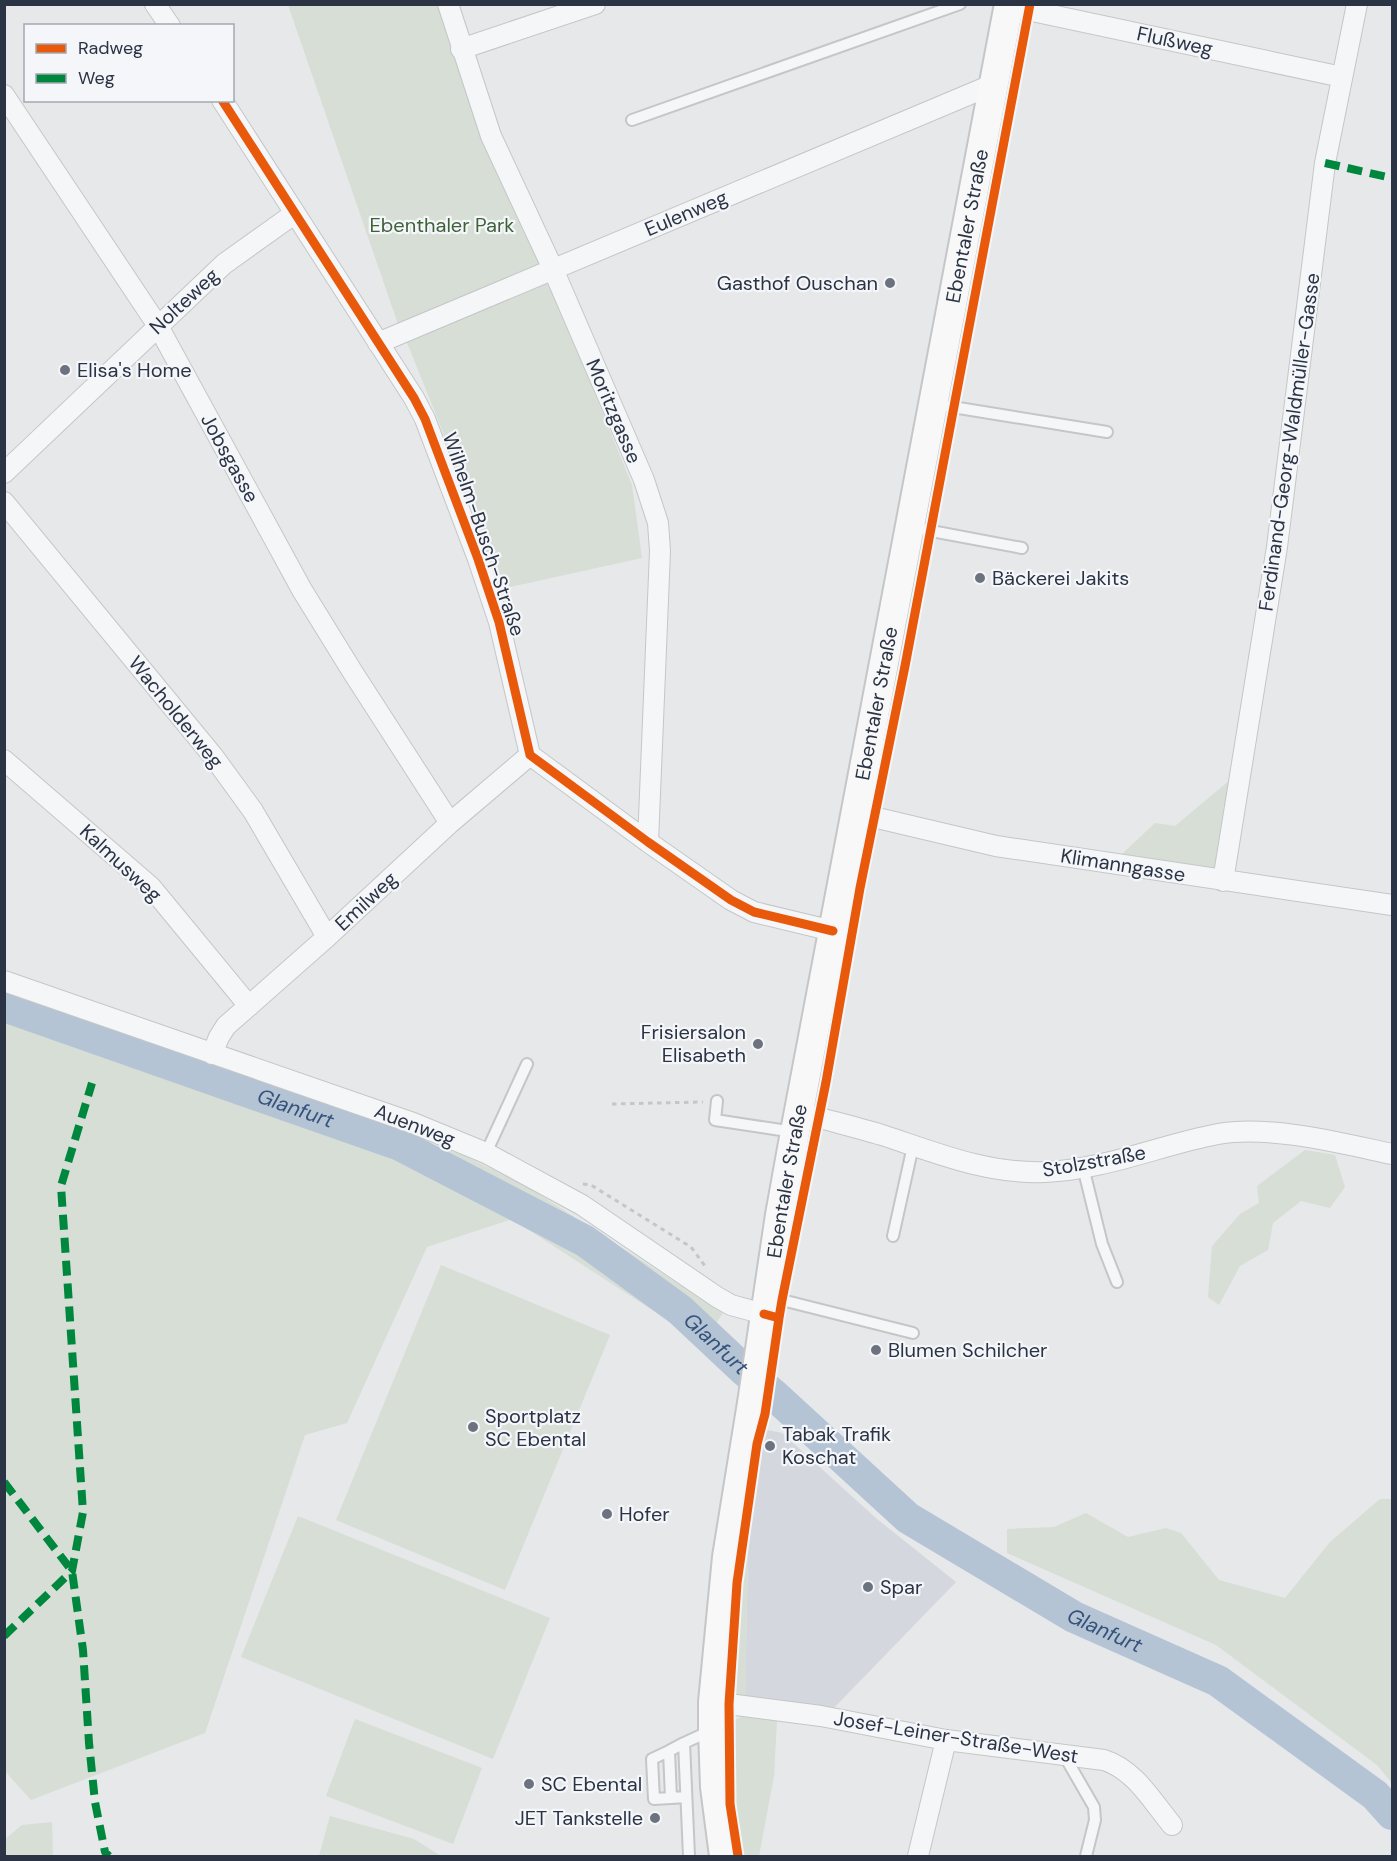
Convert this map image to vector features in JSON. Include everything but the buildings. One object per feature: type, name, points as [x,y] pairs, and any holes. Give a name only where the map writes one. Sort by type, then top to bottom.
[{"type":"main road","name":"Ebentaler Straße","points":[[724,1857],[715,1787],[713,1716],[727,1557],[765,1305],[832,931],[1009,5]]},
{"type":"street","points":[[155,4],[169,24]]},
{"type":"street","name":"Moritzgasse","points":[[448,4],[491,136],[553,269],[644,480],[658,523],[660,563],[648,842]]},
{"type":"street","points":[[461,49],[595,4]]},
{"type":"street","name":"Ferdinand-Georg-Waldmüller-Gasse","points":[[1223,881],[1277,547],[1324,163],[1357,4]]},
{"type":"street","name":"Flußweg","points":[[1009,5],[1342,77]]},
{"type":"street","name":"Eulenweg","points":[[378,343],[994,84]]},
{"type":"street","name":"Jobsgasse","points":[[4,96],[158,326],[302,590],[450,823]]},
{"type":"street","name":"Wilhelm-Busch-Straße","points":[[223,102],[414,398],[425,419],[478,559],[499,622],[530,755]]},
{"type":"street","name":"Nolteweg","points":[[4,472],[224,264],[294,214]]},
{"type":"street","name":"Wacholderweg","points":[[4,502],[213,756],[253,811],[327,937]]},
{"type":"street","points":[[530,755],[731,900],[754,912],[832,931]]},
{"type":"street","name":"Emilweg","points":[[212,1054],[226,1026],[327,937],[450,823],[530,755]]},
{"type":"street","name":"Kalmusweg","points":[[4,760],[151,887],[249,1006]]},
{"type":"street","name":"Klimanngasse","points":[[856,813],[996,846],[1392,905]]},
{"type":"street","name":"Auenweg","points":[[4,981],[413,1123],[486,1153],[582,1205],[731,1305],[765,1305]]},
{"type":"street","name":"Stolzstraße","points":[[797,1122],[913,1146],[979,1167],[1047,1172],[1083,1167],[1220,1134],[1264,1131],[1392,1154]]},
{"type":"street","name":"Josef-Leiner-Straße-West","points":[[713,1716],[820,1716],[946,1740],[1104,1760],[1129,1772],[1172,1825]]},
{"type":"street","points":[[918,1857],[946,1740]]},
{"type":"lane","points":[[632,120],[960,4]]},
{"type":"lane","points":[[933,404],[1107,432]]},
{"type":"lane","points":[[910,527],[1022,548]]},
{"type":"lane","points":[[486,1153],[528,1064]]},
{"type":"lane","points":[[717,1101],[715,1120],[797,1122]]},
{"type":"lane","points":[[893,1236],[913,1146]]},
{"type":"lane","points":[[1083,1167],[1102,1244],[1117,1282]]},
{"type":"lane","points":[[765,1305],[913,1333]]},
{"type":"lane","points":[[686,1797],[654,1799],[652,1759],[684,1743],[713,1716]]},
{"type":"lane","points":[[684,1743],[689,1857]]},
{"type":"lane","points":[[669,1751],[671,1798]]},
{"type":"lane","points":[[1064,1754],[1094,1808],[1095,1820],[1086,1857]]},
{"type":"path","points":[[612,1104],[717,1101]]},
{"type":"shaded area","points":[[763,1429],[782,1433],[877,1519],[956,1582],[830,1712],[745,1701],[748,1550]]},
{"type":"green space","name":"Ebenthaler Park","points":[[288,5],[438,5],[485,143],[542,268],[399,327]]},
{"type":"green space","points":[[548,279],[632,485],[642,558],[501,589],[406,340]]},
{"type":"green space","points":[[1236,775],[1221,869],[1122,854],[1155,823],[1175,826]]},
{"type":"green space","points":[[4,995],[465,1156],[528,1187],[723,1313],[703,1343],[512,1219],[427,1247],[347,1423],[305,1435],[205,1733],[31,1800],[4,1770]]},
{"type":"green space","points":[[1305,1150],[1335,1155],[1345,1187],[1330,1208],[1301,1201],[1273,1223],[1268,1250],[1240,1266],[1219,1305],[1208,1297],[1212,1246],[1240,1214],[1259,1203],[1257,1186]]},
{"type":"green space","name":"Sportplatz SC Ebental","points":[[441,1265],[610,1335],[505,1590],[336,1520]]},
{"type":"green space","points":[[1380,1499],[1392,1499],[1392,1783],[1377,1765],[1216,1645],[1007,1553],[1007,1529],[1054,1527],[1086,1513],[1128,1537],[1166,1528],[1181,1533],[1219,1580],[1285,1598],[1330,1542]]},
{"type":"green space","points":[[298,1516],[550,1618],[493,1759],[241,1657]]},
{"type":"green space","points":[[748,1550],[745,1701],[731,1688],[739,1587]]},
{"type":"green space","points":[[742,1716],[777,1720],[774,1776],[759,1856],[742,1856],[735,1805],[733,1721]]},
{"type":"green space","points":[[355,1719],[482,1768],[453,1844],[326,1796]]},
{"type":"green space","points":[[330,1816],[414,1839],[441,1856],[319,1856]]},
{"type":"green space","points":[[52,1822],[53,1856],[5,1856],[5,1839],[22,1825]]},
{"type":"waterway","name":"Glanfurt","points":[[4,1006],[400,1145],[585,1241],[680,1310],[908,1518],[1074,1617],[1218,1681],[1375,1795],[1392,1814]]},
{"type":"marked path","points":[[1325,163],[1392,178]]},
{"type":"marked path","points":[[4,1636],[72,1571],[83,1512],[61,1186],[92,1083]]},
{"type":"marked path","points":[[4,1482],[72,1571],[83,1650],[95,1802],[105,1852],[109,1856]]},
{"type":"cycle path","points":[[764,1314],[779,1318],[826,1082],[860,888],[905,666],[1030,4]]},
{"type":"cycle path","points":[[223,102],[414,398],[425,419],[478,559],[499,622],[530,755],[731,900],[754,912],[833,931]]},
{"type":"cycle path","points":[[738,1856],[730,1804],[729,1704],[737,1583],[757,1444],[765,1414],[779,1318]]},
{"type":"place","name":"Gasthof Ouschan","points":[[890,283]]},
{"type":"place","name":"Elisa's Home","points":[[65,370]]},
{"type":"place","name":"Bäckerei Jakits","points":[[980,578]]},
{"type":"place","name":"Frisiersalon Elisabeth","points":[[758,1044]]},
{"type":"place","name":"Blumen Schilcher","points":[[876,1350]]},
{"type":"place","name":"Sportplatz SC Ebental","points":[[473,1427]]},
{"type":"place","name":"Tabak Trafik Koschat","points":[[770,1446]]},
{"type":"place","name":"Hofer","points":[[607,1514]]},
{"type":"place","name":"Spar","points":[[868,1587]]},
{"type":"place","name":"SC Ebental","points":[[529,1784]]},
{"type":"place","name":"JET Tankstelle","points":[[655,1818]]}]
